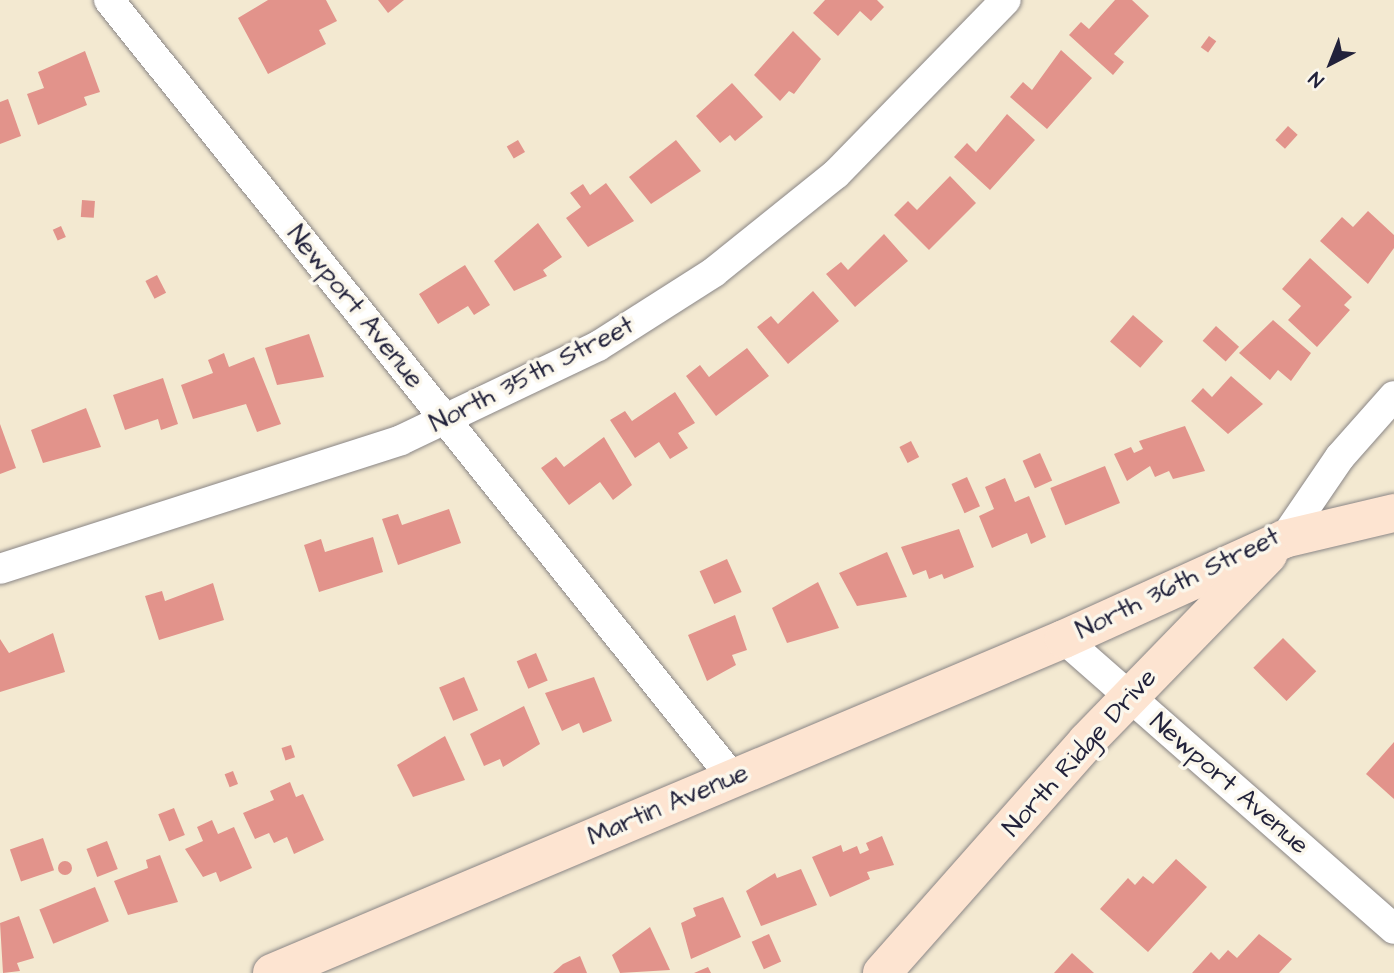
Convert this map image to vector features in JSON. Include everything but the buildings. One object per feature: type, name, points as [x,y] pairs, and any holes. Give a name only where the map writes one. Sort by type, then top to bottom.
[{"type":"main road","points":[[1284,538],[1394,513]]},
{"type":"main road","name":"North 36th Street","points":[[1064,639],[1284,538]]},
{"type":"main road","name":"North Ridge Drive","points":[[882,973],[1129,696],[1284,538]]},
{"type":"main road","name":"Martin Avenue","points":[[272,973],[1064,639]]},
{"type":"street","name":"Newport Avenue","points":[[109,0],[732,777]]},
{"type":"street","name":"North 35th Street","points":[[0,569],[446,421],[598,346],[768,231],[896,118],[1006,0]]},
{"type":"street","name":"North 36th Street","points":[[1284,538],[1340,457],[1394,396]]},
{"type":"street","name":"Newport Avenue","points":[[1064,639],[1394,929]]}]
